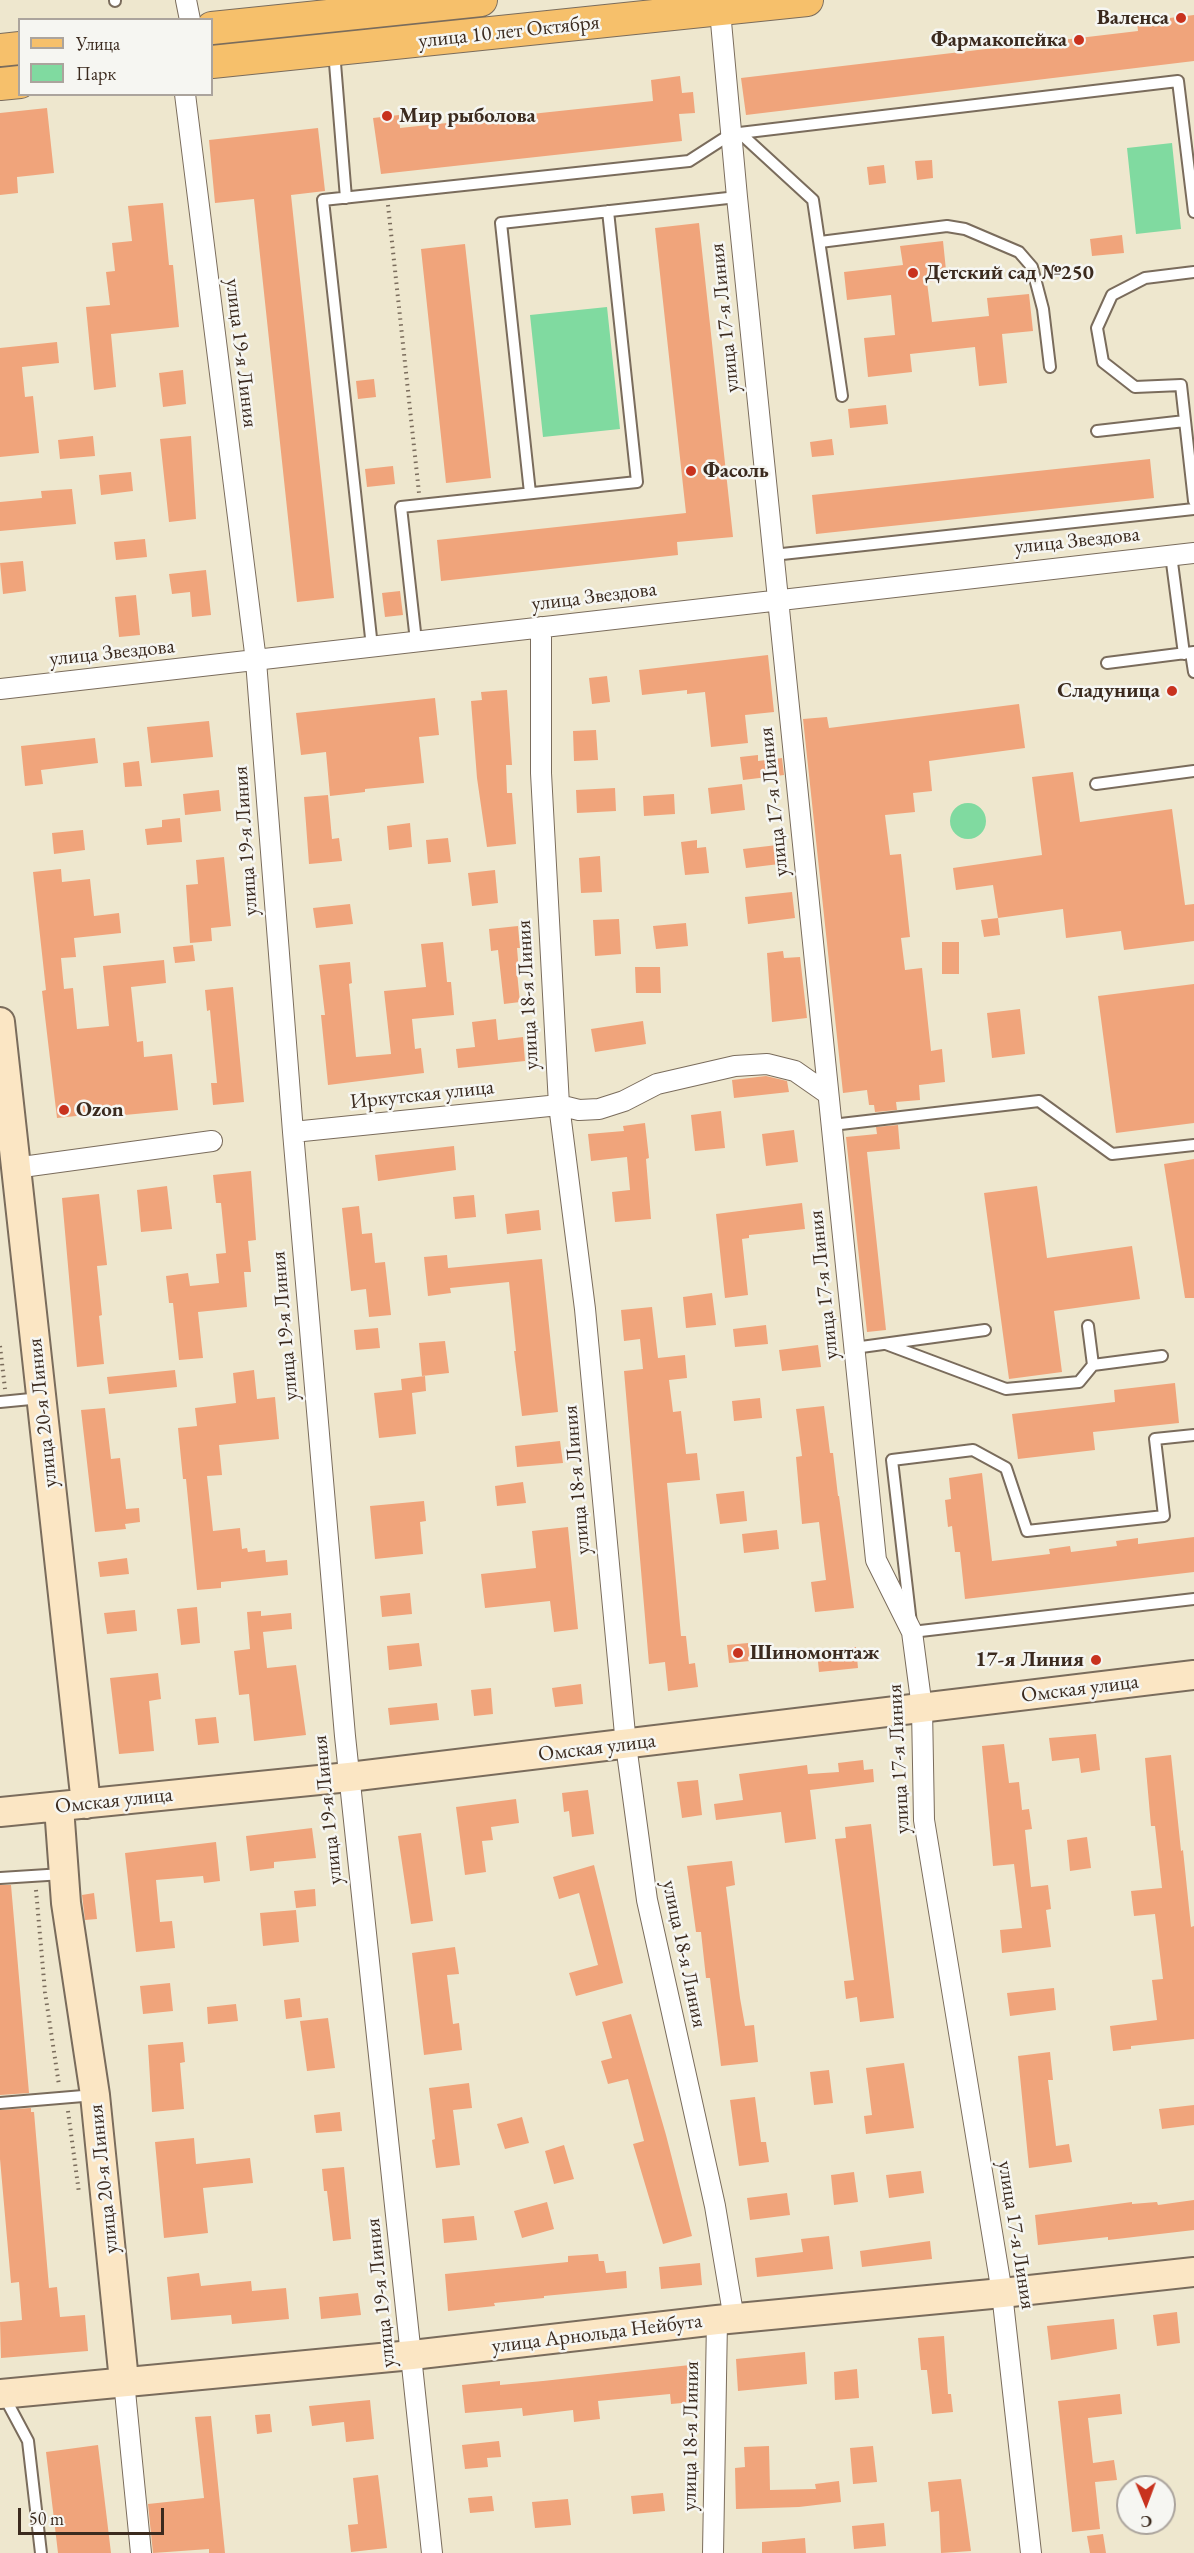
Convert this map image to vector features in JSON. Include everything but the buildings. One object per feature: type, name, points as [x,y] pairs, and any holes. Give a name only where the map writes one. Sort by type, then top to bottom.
[{"type":"main road","name":"улица 10 лет Октября","points":[[213,62],[719,5],[807,0]]},
{"type":"main road","name":"улица 10 лет Октября","points":[[213,28],[470,1]]},
{"type":"main road","points":[[0,50],[18,48]]},
{"type":"main road","points":[[0,84],[18,82]]},
{"type":"main road","name":"улица 20-я Линия","points":[[0,1022],[6,1130],[15,1168],[41,1398],[73,1806],[51,1874],[95,2095],[124,2381]]},
{"type":"main road","name":"Омская улица","points":[[0,1812],[349,1777],[1194,1675]]},
{"type":"main road","name":"улица Арнольда Нейбута","points":[[1,2393],[412,2355],[725,2319],[1002,2294],[1194,2272]]},
{"type":"street","points":[[186,0],[190,18]]},
{"type":"street","name":"улица 17-я Линия","points":[[719,5],[735,133],[737,197],[876,1560],[912,1632],[922,1708],[924,1820],[1002,2294],[1032,2553]]},
{"type":"street","name":"улица 19-я Линия","points":[[185,96],[256,661],[293,1132],[349,1777],[432,2553]]},
{"type":"street","name":"улица Звездова","points":[[0,689],[1194,553]]},
{"type":"street","name":"улица 18-я Линия","points":[[541,627],[541,773],[559,1105],[585,1309],[626,1745],[647,1900],[715,2206],[725,2319],[713,2553]]},
{"type":"street","name":"Иркутская улица","points":[[293,1132],[559,1105],[579,1110],[599,1109],[624,1101],[657,1084],[735,1066],[767,1064],[795,1071],[828,1094]]},
{"type":"street","points":[[15,1168],[212,1141]]},
{"type":"street","name":"улица 20-я Линия","points":[[124,2381],[141,2553]]},
{"type":"lane","points":[[334,50],[346,198]]},
{"type":"lane","points":[[372,647],[323,200],[689,161],[735,133],[1178,81],[1194,212]]},
{"type":"lane","points":[[735,133],[813,200],[842,396]]},
{"type":"lane","points":[[530,493],[501,223],[737,197]]},
{"type":"lane","points":[[416,641],[401,507],[637,482],[608,211]]},
{"type":"lane","points":[[820,242],[947,226],[965,229],[1019,252],[1032,267],[1040,298],[1050,367]]},
{"type":"lane","points":[[1194,272],[1145,278],[1112,295],[1097,328],[1103,362],[1135,387],[1181,385],[1194,501]]},
{"type":"lane","points":[[1098,431],[1185,421]]},
{"type":"lane","points":[[773,555],[1194,509]]},
{"type":"lane","points":[[1172,555],[1194,672]]},
{"type":"lane","points":[[1107,663],[1190,653]]},
{"type":"lane","points":[[1096,784],[1194,771]]},
{"type":"lane","points":[[832,1125],[1039,1101],[1112,1154],[1194,1145]]},
{"type":"lane","points":[[1088,1326],[1093,1365]]},
{"type":"lane","points":[[854,1348],[985,1330]]},
{"type":"lane","points":[[886,1344],[1006,1389],[1079,1382],[1093,1365],[1162,1356]]},
{"type":"lane","points":[[4,1402],[41,1398]]},
{"type":"lane","points":[[1194,1435],[1155,1439],[1164,1516],[1027,1531],[1006,1468],[973,1450],[892,1460],[912,1632],[1194,1599]]},
{"type":"lane","points":[[0,1878],[51,1874]]},
{"type":"lane","points":[[0,2103],[95,2095]]},
{"type":"lane","points":[[1,2393],[28,2441],[41,2553]]},
{"type":"path","points":[[387,193],[421,505]]},
{"type":"path","points":[[0,1346],[4,1402]]},
{"type":"path","points":[[51,1874],[36,1886],[45,1992],[57,2082],[66,2098]]},
{"type":"green space","points":[[1172,143],[1181,229],[1136,234],[1127,148]]},
{"type":"green space","points":[[607,307],[620,429],[543,437],[530,315]]},
{"type":"green space","points":[[968,803],[980,809],[986,821],[980,833],[968,839],[956,833],[950,821],[956,809]]},
{"type":"place","name":"Валенса","points":[[1181,18]]},
{"type":"place","name":"Фармакопейка","points":[[1079,40]]},
{"type":"place","name":"Мир рыболова","points":[[387,116]]},
{"type":"place","name":"Детский сад №250","points":[[913,273]]},
{"type":"place","name":"Фасоль","points":[[691,471]]},
{"type":"place","name":"Сладуница","points":[[1172,691]]},
{"type":"place","name":"Ozon","points":[[64,1110]]},
{"type":"place","name":"Шиномонтаж","points":[[738,1653]]},
{"type":"place","name":"17-я Линия","points":[[1096,1660]]}]
